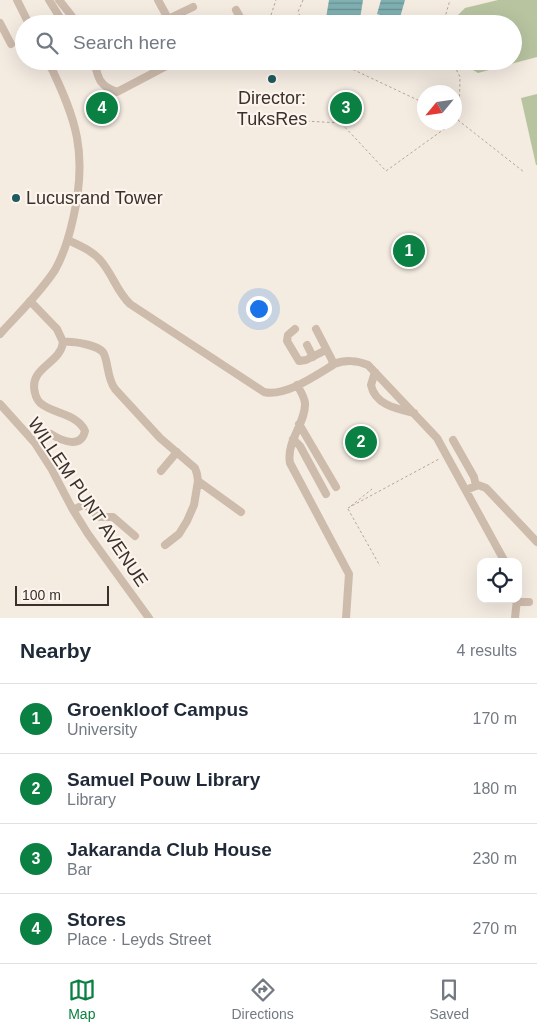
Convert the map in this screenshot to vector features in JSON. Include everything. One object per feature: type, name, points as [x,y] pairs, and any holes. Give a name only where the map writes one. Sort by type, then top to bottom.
[{"type":"street","points":[[17,0],[24,15]]},
{"type":"street","points":[[49,0],[58,15]]},
{"type":"street","points":[[61,0],[72,15]]},
{"type":"street","points":[[158,0],[166,15]]},
{"type":"street","points":[[179,15],[193,7]]},
{"type":"street","points":[[236,10],[239,15]]},
{"type":"street","points":[[0,23],[10,44]]},
{"type":"street","points":[[0,334],[30,301],[56,268],[68,240],[78,198],[81,160],[76,132],[69,104],[52,70]]},
{"type":"street","points":[[97,70],[99,80],[107,89],[117,92],[159,70]]},
{"type":"street","points":[[99,70],[102,79],[109,87],[115,89],[151,70]]},
{"type":"street","points":[[68,240],[100,259],[120,292],[130,304],[259,390],[269,394],[278,394],[334,364],[343,361],[366,364],[433,433],[503,558]]},
{"type":"street","points":[[30,301],[57,329],[63,342],[59,353],[37,374],[34,384],[35,394],[42,405],[72,419],[83,427],[85,432],[79,439],[72,442],[60,440],[51,434]]},
{"type":"street","points":[[296,329],[288,335],[287,339],[296,359],[302,362],[326,350]]},
{"type":"street","points":[[316,329],[334,364]]},
{"type":"street","points":[[63,342],[82,344],[101,350],[105,355],[110,381],[115,389],[160,438],[195,468],[198,481],[194,505],[179,534],[164,545]]},
{"type":"street","points":[[307,346],[313,357]]},
{"type":"street","points":[[375,372],[371,387],[378,398],[394,408],[414,413]]},
{"type":"street","points":[[297,385],[305,403],[289,457],[291,468],[349,574],[350,582],[346,618]]},
{"type":"street","name":"WILLEM PUNT AVENUE","points":[[0,404],[26,432],[43,456],[93,542],[149,618]]},
{"type":"street","points":[[299,424],[336,487]]},
{"type":"street","points":[[293,439],[300,446],[326,494]]},
{"type":"street","points":[[453,440],[474,477],[476,486]]},
{"type":"street","points":[[161,471],[177,452]]},
{"type":"street","points":[[198,481],[241,512]]},
{"type":"street","points":[[466,490],[476,486],[486,488],[537,542]]},
{"type":"street","points":[[73,510],[83,504],[86,505],[97,516],[108,516],[116,519],[135,536]]},
{"type":"street","points":[[522,601],[530,602]]},
{"type":"street","points":[[515,618],[516,603]]},
{"type":"path","points":[[271,15],[276,0]]},
{"type":"path","points":[[300,15],[298,12],[303,0]]},
{"type":"path","points":[[446,15],[450,0]]},
{"type":"path","points":[[354,70],[417,100]]},
{"type":"path","points":[[456,70],[460,77],[460,85]]},
{"type":"path","points":[[267,119],[341,123],[386,171],[443,130]]},
{"type":"path","points":[[462,121],[524,172]]},
{"type":"path","points":[[348,508],[447,455]]},
{"type":"path","points":[[348,508],[372,489]]},
{"type":"path","points":[[348,508],[380,566]]},
{"type":"green space","points":[[498,0],[537,0],[537,57],[522,61],[522,15],[458,15],[465,8]]},
{"type":"green space","points":[[473,70],[489,70],[478,73]]},
{"type":"green space","points":[[537,94],[537,165],[536,165],[521,98]]},
{"type":"water","points":[[329,0],[363,0],[361,15],[326,15]]},
{"type":"water","points":[[381,0],[405,0],[401,15],[377,14]]},
{"type":"place","name":"Director: TuksRes","points":[[272,79]]},
{"type":"place","name":"Stores","points":[[102,108]]},
{"type":"place","name":"Jakaranda Club House","points":[[346,108]]},
{"type":"place","name":"Lucusrand Tower","points":[[16,198]]},
{"type":"place","name":"Groenkloof Campus","points":[[409,251]]},
{"type":"place","name":"Samuel Pouw Library","points":[[361,442]]}]
